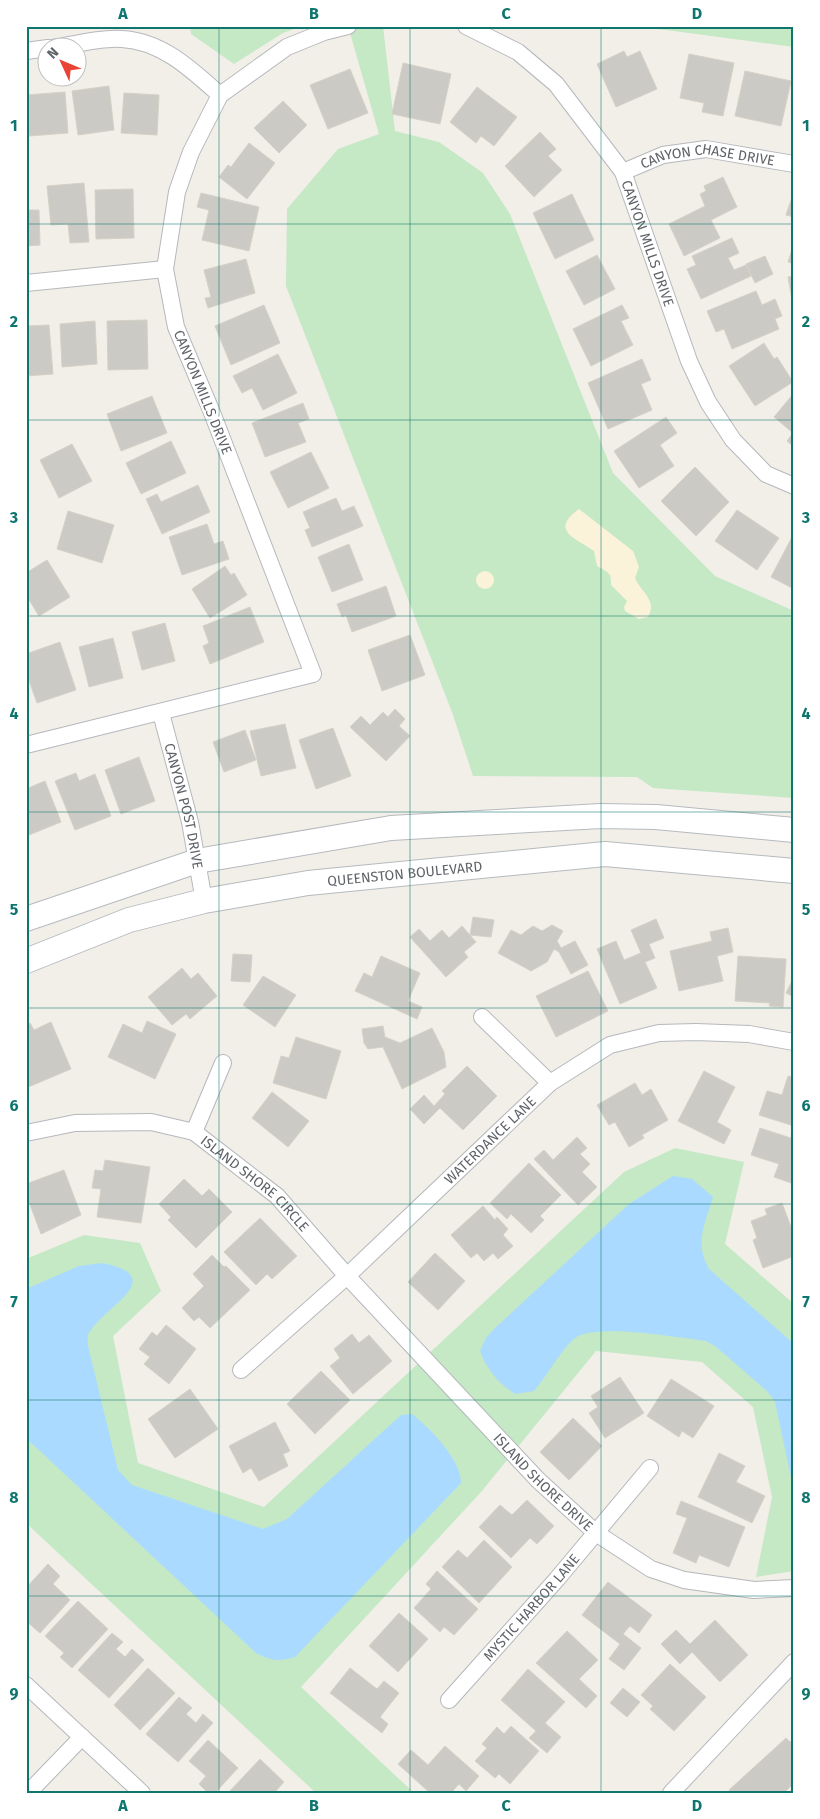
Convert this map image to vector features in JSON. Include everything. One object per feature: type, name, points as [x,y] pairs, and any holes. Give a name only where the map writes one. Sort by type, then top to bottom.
[{"type":"main road","points":[[601,816],[605,854]]},
{"type":"main road","points":[[26,918],[197,861],[391,828],[601,816],[656,817],[794,830]]},
{"type":"main road","name":"QUEENSTON BOULEVARD","points":[[26,961],[129,920],[204,901],[308,883],[605,854],[794,871]]},
{"type":"street","name":"CANYON MILLS DRIVE","points":[[161,713],[313,674],[211,410],[176,327],[165,269],[177,192],[191,152],[220,95],[287,47],[324,32],[348,26]]},
{"type":"street","name":"CANYON MILLS DRIVE","points":[[466,26],[518,52],[556,84],[623,172],[689,361],[708,402],[734,440],[766,474],[794,486]]},
{"type":"street","points":[[88,43],[122,38],[155,47],[187,65],[220,95]]},
{"type":"street","name":"CANYON CHASE DRIVE","points":[[623,172],[663,155],[706,149],[794,164]]},
{"type":"street","points":[[26,284],[165,269]]},
{"type":"street","points":[[26,745],[161,713]]},
{"type":"street","name":"CANYON POST DRIVE","points":[[161,713],[190,822],[204,901]]},
{"type":"street","points":[[482,1017],[550,1083]]},
{"type":"street","name":"WATERDANCE LANE","points":[[241,1370],[347,1276],[550,1083],[610,1045],[659,1033],[749,1034],[794,1042]]},
{"type":"street","points":[[194,1132],[223,1063]]},
{"type":"street","name":"ISLAND SHORE CIRCLE","points":[[26,1133],[75,1123],[151,1122],[194,1132],[277,1196],[347,1276]]},
{"type":"street","name":"ISLAND SHORE DRIVE","points":[[347,1276],[538,1480],[596,1533],[651,1569],[684,1580],[754,1590],[794,1588]]},
{"type":"street","name":"MYSTIC HARBOR LANE","points":[[449,1700],[596,1533],[650,1468]]},
{"type":"street","points":[[671,1793],[794,1662]]},
{"type":"street","points":[[26,1685],[142,1793]]},
{"type":"street","points":[[28,1793],[82,1737]]},
{"type":"green space","points":[[190,26],[302,26],[283,33],[234,64],[191,34]]},
{"type":"green space","points":[[348,26],[383,26],[395,131],[439,142],[483,173],[510,214],[613,473],[715,576],[794,611],[794,798],[653,788],[637,777],[473,776],[452,712],[286,286],[287,209],[338,149],[379,134]]},
{"type":"green space","points":[[636,26],[794,26],[794,47]]},
{"type":"green space","points":[[675,1148],[744,1162],[725,1244],[794,1304],[794,1571],[756,1577],[772,1497],[753,1407],[702,1362],[596,1351],[481,1492],[301,1687],[414,1793],[316,1793],[26,1523],[26,1259],[84,1235],[140,1243],[161,1291],[113,1336],[138,1463],[264,1507],[624,1172]]},
{"type":"sand","points":[[579,509],[633,551],[639,567],[635,578],[650,601],[651,611],[648,617],[639,619],[625,611],[624,607],[627,601],[611,585],[611,577],[608,573],[597,566],[594,551],[569,534],[566,529],[566,523]]},
{"type":"sand","points":[[481,571],[489,571],[494,576],[492,587],[481,589],[476,584],[476,576]]},
{"type":"water","points":[[673,1176],[692,1179],[713,1197],[702,1233],[702,1250],[709,1269],[794,1344],[794,1491],[775,1402],[768,1392],[715,1346],[706,1341],[637,1332],[617,1331],[584,1334],[569,1344],[534,1391],[515,1394],[494,1376],[480,1351],[486,1338],[494,1329],[629,1204]]},
{"type":"water","points":[[102,1263],[122,1269],[132,1277],[132,1285],[126,1295],[94,1325],[88,1338],[89,1350],[118,1470],[132,1485],[263,1529],[287,1519],[401,1415],[412,1414],[443,1445],[456,1465],[461,1483],[295,1657],[275,1660],[256,1653],[26,1438],[26,1289],[79,1266]]},
{"type":"building","points":[[624,51],[627,57],[640,51],[657,89],[616,107],[597,64]]},
{"type":"building","points":[[689,54],[734,63],[723,116],[702,112],[704,103],[680,98]]},
{"type":"building","points":[[403,63],[451,74],[440,124],[392,114]]},
{"type":"building","points":[[350,69],[368,113],[328,129],[310,85]]},
{"type":"building","points":[[745,71],[791,81],[781,126],[735,116]]},
{"type":"building","points":[[109,86],[114,130],[78,135],[72,91]]},
{"type":"building","points":[[477,87],[517,117],[494,146],[481,136],[476,143],[450,122]]},
{"type":"building","points":[[65,92],[68,133],[29,136],[26,95]]},
{"type":"building","points":[[124,93],[159,95],[157,135],[121,133]]},
{"type":"building","points":[[283,101],[307,125],[279,153],[254,128]]},
{"type":"building","points":[[540,132],[556,149],[548,156],[562,170],[534,197],[505,166]]},
{"type":"building","points":[[249,143],[275,163],[247,199],[219,177],[228,165],[231,167]]},
{"type":"building","points":[[723,177],[737,207],[711,220],[720,238],[684,256],[669,224],[705,206],[700,194],[706,191],[704,186]]},
{"type":"building","points":[[84,183],[89,242],[70,243],[68,224],[51,225],[47,186]]},
{"type":"building","points":[[133,189],[134,238],[96,239],[95,190]]},
{"type":"building","points":[[201,193],[259,207],[249,251],[202,240],[209,210],[197,207]]},
{"type":"building","points":[[572,194],[594,240],[555,259],[533,213]]},
{"type":"building","points":[[792,197],[794,198],[794,217],[786,215]]},
{"type":"building","points":[[26,210],[39,210],[40,245],[26,246]]},
{"type":"building","points":[[732,238],[739,253],[728,258],[734,270],[746,265],[751,276],[701,299],[687,269],[696,265],[692,256]]},
{"type":"building","points":[[794,246],[794,264],[788,262]]},
{"type":"building","points":[[597,255],[615,289],[584,305],[566,271]]},
{"type":"building","points":[[765,256],[773,274],[755,283],[746,264]]},
{"type":"building","points":[[246,259],[255,293],[208,308],[205,298],[211,297],[204,270]]},
{"type":"building","points":[[794,276],[794,305],[793,305],[788,277]]},
{"type":"building","points":[[756,291],[762,305],[775,299],[782,316],[775,319],[779,329],[732,349],[724,329],[716,332],[707,311]]},
{"type":"building","points":[[264,305],[280,343],[231,365],[215,326]]},
{"type":"building","points":[[622,305],[629,318],[621,321],[633,345],[591,366],[573,329]]},
{"type":"building","points":[[147,320],[148,369],[108,370],[107,321]]},
{"type":"building","points":[[95,321],[97,364],[62,367],[60,324]]},
{"type":"building","points":[[49,325],[53,374],[26,376],[26,326]]},
{"type":"building","points":[[764,343],[774,359],[777,357],[793,382],[755,406],[729,366]]},
{"type":"building","points":[[278,354],[297,393],[263,410],[252,388],[242,393],[233,376]]},
{"type":"building","points":[[642,359],[651,380],[641,384],[652,410],[608,429],[588,383]]},
{"type":"building","points":[[794,393],[794,447],[787,441],[793,433],[774,417]]},
{"type":"building","points":[[152,396],[167,433],[121,451],[107,414]]},
{"type":"building","points":[[303,403],[309,419],[298,423],[306,442],[265,457],[252,423]]},
{"type":"building","points":[[666,417],[677,433],[660,445],[674,466],[639,488],[614,451]]},
{"type":"building","points":[[171,441],[186,473],[141,494],[126,463]]},
{"type":"building","points":[[72,444],[92,481],[59,498],[40,460]]},
{"type":"building","points":[[311,452],[329,488],[288,508],[270,472]]},
{"type":"building","points":[[695,467],[729,502],[696,536],[661,501]]},
{"type":"building","points":[[198,485],[210,512],[162,534],[146,499],[157,494],[161,502]]},
{"type":"building","points":[[336,498],[342,511],[354,506],[363,526],[312,547],[305,530],[310,528],[303,512]]},
{"type":"building","points":[[737,510],[779,538],[757,570],[715,541]]},
{"type":"building","points":[[68,511],[114,525],[102,563],[57,549]]},
{"type":"building","points":[[207,524],[214,544],[223,541],[229,559],[182,575],[169,537]]},
{"type":"building","points":[[792,537],[794,538],[794,589],[771,577]]},
{"type":"building","points":[[349,544],[363,580],[332,592],[318,557]]},
{"type":"building","points":[[47,560],[70,597],[39,616],[26,595],[26,573]]},
{"type":"building","points":[[225,566],[231,575],[234,573],[247,595],[210,618],[192,589]]},
{"type":"building","points":[[386,586],[396,616],[352,632],[346,615],[342,617],[337,604]]},
{"type":"building","points":[[250,607],[264,642],[210,664],[203,646],[209,643],[203,626]]},
{"type":"building","points":[[165,623],[175,661],[142,670],[132,632]]},
{"type":"building","points":[[410,635],[425,675],[382,691],[368,650]]},
{"type":"building","points":[[113,638],[123,678],[89,687],[79,647]]},
{"type":"building","points":[[60,642],[76,690],[37,703],[26,672],[26,654]]},
{"type":"building","points":[[395,709],[405,719],[399,726],[410,736],[386,761],[350,727],[361,716],[370,725],[383,712],[388,717]]},
{"type":"building","points":[[285,724],[296,768],[261,776],[250,731]]},
{"type":"building","points":[[333,728],[351,776],[316,789],[299,740]]},
{"type":"building","points":[[245,730],[256,760],[224,772],[213,742]]},
{"type":"building","points":[[139,757],[155,801],[121,814],[105,770]]},
{"type":"building","points":[[76,773],[79,781],[95,774],[111,816],[75,830],[55,781]]},
{"type":"building","points":[[45,781],[61,822],[29,835],[26,828],[26,789]]},
{"type":"building","points":[[473,917],[494,920],[491,937],[470,935]]},
{"type":"building","points":[[656,919],[664,938],[649,944],[655,958],[645,962],[657,988],[620,1004],[597,949],[616,941],[624,960],[641,953],[631,930]]},
{"type":"building","points":[[552,925],[563,931],[557,941],[561,948],[575,941],[588,965],[571,974],[559,952],[554,949],[547,962],[531,971],[498,953],[511,930],[521,935],[533,926],[542,931]]},
{"type":"building","points":[[462,926],[476,942],[464,952],[468,957],[446,977],[410,937],[419,929],[430,941],[442,930],[449,938]]},
{"type":"building","points":[[728,928],[733,952],[717,956],[723,981],[679,991],[670,951],[712,941],[710,932]]},
{"type":"building","points":[[233,954],[252,955],[250,982],[231,981]]},
{"type":"building","points":[[381,956],[420,973],[408,1001],[422,1007],[417,1019],[355,991],[364,973],[372,977]]},
{"type":"building","points":[[738,956],[786,959],[783,1007],[769,1006],[770,1003],[735,1001]]},
{"type":"building","points":[[182,968],[191,979],[198,973],[217,996],[190,1019],[186,1014],[172,1025],[148,997]]},
{"type":"building","points":[[588,971],[608,1011],[556,1037],[536,996]]},
{"type":"building","points":[[263,976],[296,995],[275,1027],[243,1005]]},
{"type":"building","points":[[794,977],[794,997],[786,993]]},
{"type":"building","points":[[147,1021],[176,1034],[155,1079],[108,1057],[123,1024],[142,1033]]},
{"type":"building","points":[[51,1022],[71,1069],[26,1088],[26,1025],[30,1023],[34,1030]]},
{"type":"building","points":[[383,1026],[385,1037],[400,1043],[432,1028],[444,1052],[446,1067],[402,1089],[383,1047],[368,1049],[364,1043],[362,1029]]},
{"type":"building","points":[[296,1037],[341,1051],[326,1099],[273,1083],[281,1056],[289,1058]]},
{"type":"building","points":[[467,1066],[497,1096],[463,1130],[440,1108],[424,1124],[410,1109],[424,1095],[434,1106],[445,1094],[442,1091]]},
{"type":"building","points":[[704,1071],[735,1087],[717,1122],[731,1130],[724,1144],[678,1121]]},
{"type":"building","points":[[788,1076],[794,1078],[794,1126],[759,1115],[767,1091],[782,1095]]},
{"type":"building","points":[[635,1083],[642,1095],[651,1089],[668,1120],[642,1135],[644,1138],[629,1147],[615,1122],[609,1125],[597,1105]]},
{"type":"building","points":[[272,1092],[309,1121],[288,1147],[252,1118]]},
{"type":"building","points":[[760,1128],[794,1139],[794,1184],[774,1177],[779,1164],[751,1155]]},
{"type":"building","points":[[577,1137],[587,1148],[580,1154],[590,1164],[582,1172],[597,1187],[578,1205],[534,1159],[544,1150],[553,1160]]},
{"type":"building","points":[[105,1160],[150,1167],[141,1223],[97,1217],[101,1189],[92,1188],[95,1170],[103,1171]]},
{"type":"building","points":[[529,1163],[561,1195],[540,1216],[544,1220],[531,1233],[511,1214],[507,1219],[490,1203]]},
{"type":"building","points":[[64,1170],[81,1215],[41,1234],[26,1194],[26,1184]]},
{"type":"building","points":[[184,1179],[202,1196],[209,1189],[232,1212],[196,1248],[168,1220],[171,1217],[159,1204]]},
{"type":"building","points":[[782,1203],[794,1235],[794,1256],[763,1268],[753,1240],[757,1238],[751,1221],[767,1215],[765,1209]]},
{"type":"building","points":[[483,1206],[495,1220],[497,1217],[508,1229],[503,1235],[513,1246],[498,1259],[493,1253],[484,1261],[477,1253],[471,1258],[451,1235]]},
{"type":"building","points":[[260,1218],[297,1256],[272,1279],[267,1274],[256,1285],[224,1252]]},
{"type":"building","points":[[435,1253],[465,1281],[438,1310],[408,1282]]},
{"type":"building","points":[[212,1255],[250,1290],[210,1328],[199,1317],[194,1321],[182,1308],[204,1286],[193,1274]]},
{"type":"building","points":[[166,1325],[196,1349],[169,1384],[144,1364],[150,1357],[139,1349],[152,1332],[157,1336]]},
{"type":"building","points":[[352,1334],[359,1343],[369,1335],[392,1361],[353,1394],[330,1366],[340,1358],[334,1349]]},
{"type":"building","points":[[321,1371],[350,1400],[315,1434],[287,1404]]},
{"type":"building","points":[[620,1377],[644,1413],[605,1438],[589,1413],[598,1407],[591,1396]]},
{"type":"building","points":[[671,1379],[714,1406],[693,1438],[682,1431],[679,1437],[647,1416]]},
{"type":"building","points":[[190,1389],[218,1429],[175,1458],[148,1419]]},
{"type":"building","points":[[573,1418],[602,1446],[569,1480],[540,1452]]},
{"type":"building","points":[[275,1422],[290,1451],[283,1454],[288,1466],[259,1481],[251,1468],[243,1473],[229,1446]]},
{"type":"building","points":[[719,1453],[745,1466],[736,1482],[765,1496],[752,1523],[698,1497]]},
{"type":"building","points":[[527,1500],[554,1526],[537,1544],[530,1538],[511,1558],[479,1527],[500,1505],[512,1515]]},
{"type":"building","points":[[681,1501],[745,1527],[729,1567],[699,1555],[696,1563],[673,1553],[687,1518],[676,1514]]},
{"type":"building","points":[[484,1540],[512,1567],[479,1603],[442,1567],[458,1550],[467,1558]]},
{"type":"building","points":[[48,1564],[60,1576],[53,1584],[70,1600],[40,1633],[26,1621],[26,1588]]},
{"type":"building","points":[[437,1571],[478,1609],[454,1635],[444,1627],[440,1632],[414,1608],[431,1589],[426,1584]]},
{"type":"building","points":[[608,1582],[652,1615],[639,1633],[630,1626],[623,1634],[641,1648],[624,1670],[609,1659],[620,1644],[582,1615]]},
{"type":"building","points":[[78,1601],[108,1629],[72,1668],[60,1657],[64,1653],[45,1636]]},
{"type":"building","points":[[399,1613],[428,1639],[398,1672],[369,1646]]},
{"type":"building","points":[[715,1620],[748,1655],[720,1682],[692,1652],[680,1664],[661,1644],[676,1630],[690,1644]]},
{"type":"building","points":[[567,1631],[598,1660],[579,1679],[597,1696],[586,1708],[536,1663]]},
{"type":"building","points":[[112,1633],[123,1642],[116,1649],[125,1657],[132,1649],[144,1660],[109,1698],[78,1670]]},
{"type":"building","points":[[670,1664],[706,1697],[674,1731],[650,1709],[653,1706],[641,1695]]},
{"type":"building","points":[[148,1668],[175,1693],[140,1730],[114,1705]]},
{"type":"building","points":[[350,1668],[377,1689],[384,1681],[399,1693],[380,1717],[388,1724],[382,1733],[330,1693]]},
{"type":"building","points":[[528,1669],[565,1702],[545,1723],[561,1737],[547,1753],[529,1738],[536,1731],[501,1700]]},
{"type":"building","points":[[623,1688],[640,1702],[627,1717],[610,1703]]},
{"type":"building","points":[[179,1697],[192,1708],[186,1714],[196,1723],[203,1714],[213,1723],[178,1762],[146,1734]]},
{"type":"building","points":[[511,1726],[539,1751],[510,1784],[499,1774],[495,1778],[475,1761],[487,1748],[482,1744],[497,1727],[504,1734]]},
{"type":"building","points":[[786,1738],[790,1742],[794,1738],[794,1790],[791,1786],[786,1791],[788,1793],[731,1793],[729,1790]]},
{"type":"building","points":[[208,1740],[238,1768],[215,1793],[208,1793],[199,1784],[206,1776],[189,1761]]},
{"type":"building","points":[[445,1746],[479,1776],[466,1791],[459,1784],[451,1793],[430,1793],[398,1764],[411,1750],[428,1765]]},
{"type":"building","points":[[260,1759],[284,1782],[274,1793],[228,1793]]}]
